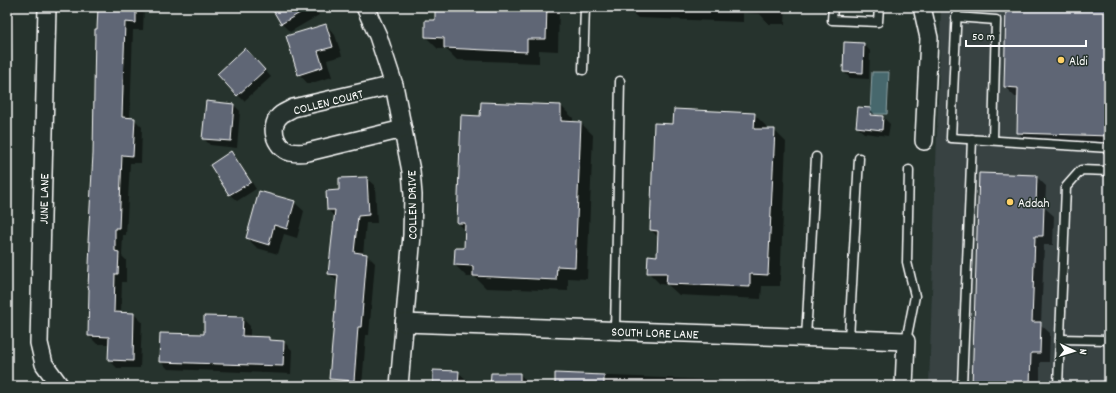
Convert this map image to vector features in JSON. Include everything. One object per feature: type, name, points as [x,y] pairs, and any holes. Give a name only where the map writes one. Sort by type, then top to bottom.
[{"type":"street","name":"JUNE LANE","points":[[47,7],[39,343],[44,364],[60,386]]},
{"type":"street","name":"COLLEN DRIVE","points":[[365,7],[378,36],[394,85],[411,171],[413,195],[412,235],[398,386]]},
{"type":"street","points":[[922,7],[929,38],[924,141]]},
{"type":"street","name":"COLLEN COURT","points":[[394,85],[293,108],[281,115],[275,124],[274,136],[279,146],[288,152],[299,153],[403,129]]},
{"type":"street","name":"SOUTH LORE LANE","points":[[404,324],[906,341]]},
{"type":"street","points":[[904,386],[906,341]]},
{"type":"lane","points":[[583,70],[585,7]]},
{"type":"lane","points":[[833,7],[832,20],[878,22],[879,7]]},
{"type":"lane","points":[[957,7],[950,138],[1109,148]]},
{"type":"lane","points":[[956,16],[996,20],[993,140]]},
{"type":"lane","points":[[615,331],[620,81]]},
{"type":"lane","points":[[962,386],[972,139]]},
{"type":"lane","points":[[806,338],[816,157]]},
{"type":"lane","points":[[849,339],[858,158]]},
{"type":"lane","points":[[906,341],[915,296],[907,262],[909,170]]},
{"type":"lane","points":[[1058,386],[1066,187],[1081,170],[1109,171]]},
{"type":"lane","points":[[1060,340],[1109,340]]},
{"type":"shaded area","points":[[941,7],[1109,7],[1109,386],[929,386]]},
{"type":"water","points":[[872,72],[889,72],[887,114],[870,114]]},
{"type":"building","points":[[98,7],[136,7],[136,23],[125,22],[122,117],[135,118],[133,156],[122,155],[119,228],[115,228],[115,251],[119,252],[118,274],[115,274],[114,312],[134,313],[133,361],[108,360],[109,337],[88,336],[90,242],[88,242],[93,154],[95,29],[97,29]]},
{"type":"building","points":[[271,7],[310,7],[281,24]]},
{"type":"building","points":[[435,7],[547,7],[546,39],[527,39],[527,52],[444,48],[444,38],[425,37],[425,20],[435,20]]},
{"type":"building","points":[[1006,7],[1109,7],[1109,136],[1017,133],[1018,88],[1004,87]]},
{"type":"building","points":[[326,24],[333,47],[318,51],[323,67],[298,75],[286,36]]},
{"type":"building","points":[[844,42],[864,43],[863,73],[843,72]]},
{"type":"building","points":[[245,48],[265,70],[237,96],[217,74]]},
{"type":"building","points":[[206,101],[234,104],[231,141],[202,139]]},
{"type":"building","points":[[481,102],[561,105],[561,121],[581,122],[575,267],[557,266],[556,280],[473,276],[473,266],[454,265],[455,248],[464,248],[465,223],[457,223],[461,115],[480,116]]},
{"type":"building","points":[[858,107],[871,108],[870,115],[883,116],[882,130],[856,127]]},
{"type":"building","points":[[674,109],[755,113],[754,129],[775,129],[768,275],[750,274],[750,287],[666,284],[667,273],[647,273],[648,255],[657,256],[658,231],[650,230],[654,123],[673,124]]},
{"type":"building","points":[[231,151],[251,182],[229,195],[210,165]]},
{"type":"building","points":[[979,173],[1037,175],[1036,205],[1044,206],[1043,236],[1035,236],[1032,322],[1041,322],[1040,353],[1031,353],[1030,386],[972,386]]},
{"type":"building","points":[[367,177],[369,215],[358,216],[354,252],[367,254],[361,327],[358,327],[354,381],[329,379],[338,275],[328,274],[335,210],[327,210],[326,191],[339,190],[339,178]]},
{"type":"building","points":[[259,191],[295,201],[287,229],[274,225],[269,245],[246,238]]},
{"type":"building","points":[[204,316],[243,317],[242,336],[269,337],[269,340],[284,341],[283,366],[159,362],[160,333],[204,334]]},
{"type":"building","points":[[433,370],[459,371],[458,386],[433,386]]},
{"type":"building","points":[[491,373],[520,373],[520,386],[490,386]]},
{"type":"building","points":[[555,373],[604,375],[604,386],[555,386]]},
{"type":"place","name":"Aldi","points":[[1061,60]]},
{"type":"place","name":"Addah","points":[[1010,202]]}]
